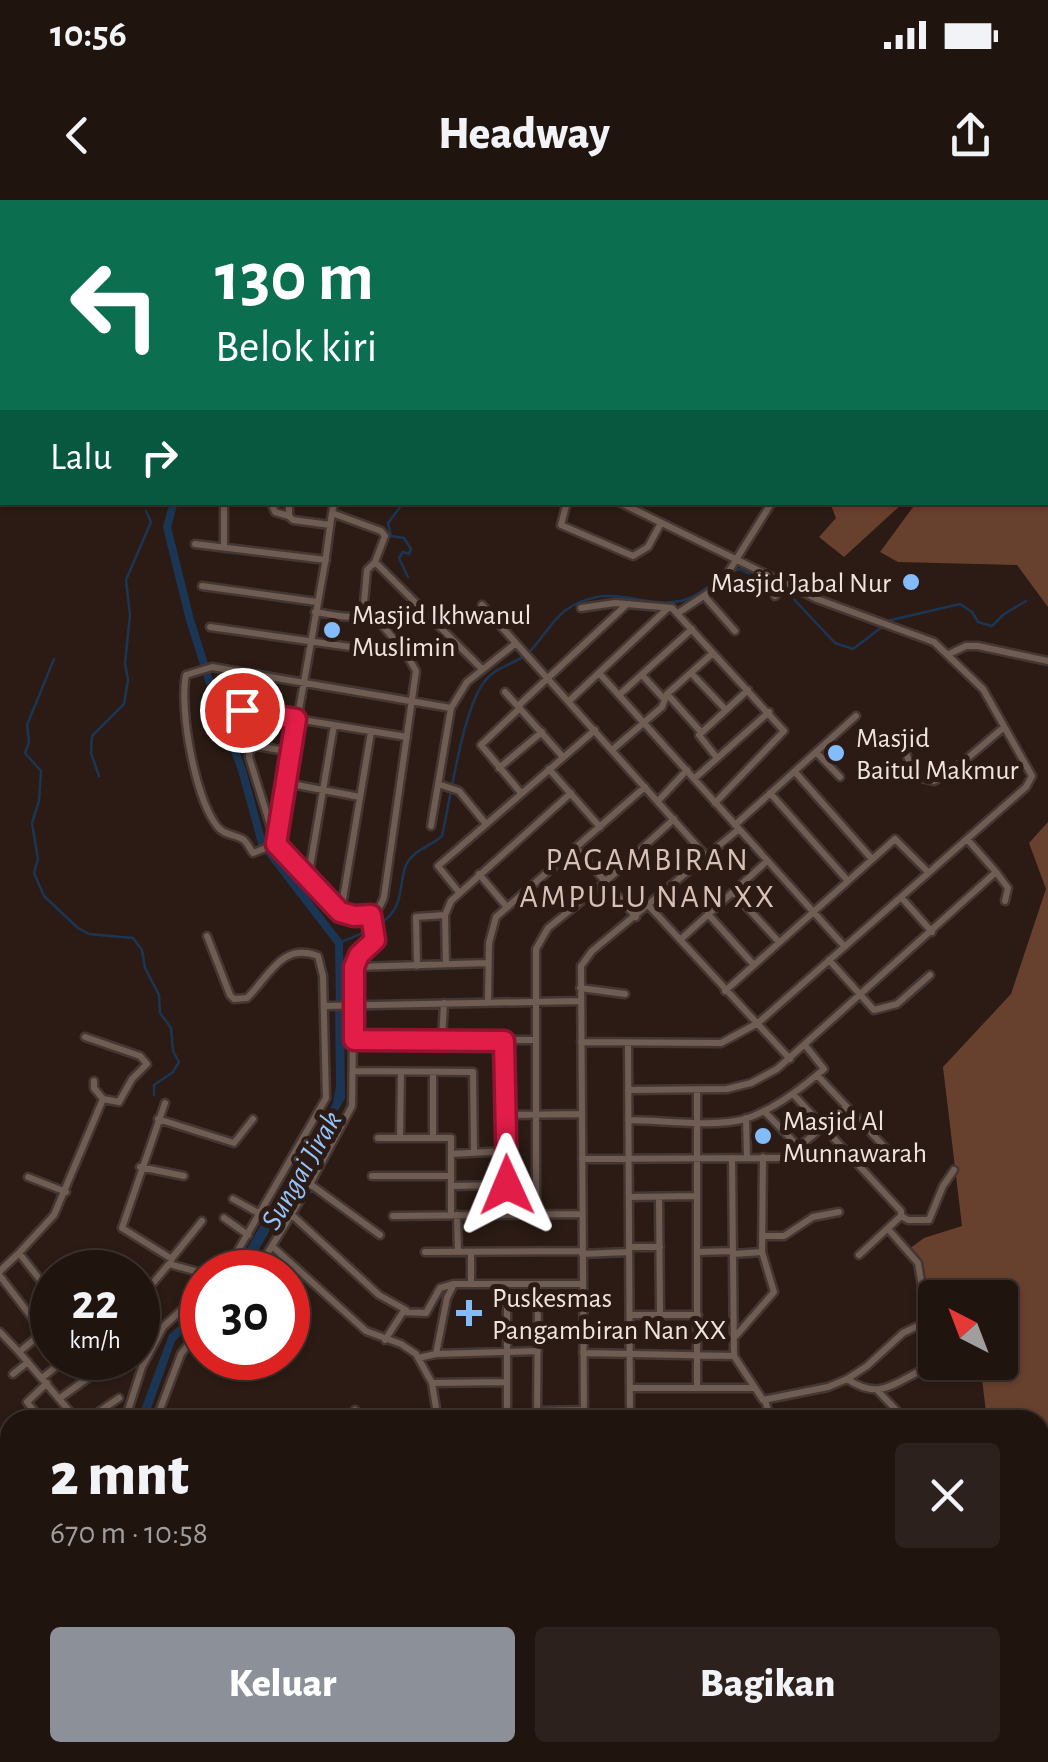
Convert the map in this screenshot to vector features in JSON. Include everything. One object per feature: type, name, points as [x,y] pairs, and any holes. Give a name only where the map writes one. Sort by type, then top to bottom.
[{"type":"street","points":[[224,505],[224,548]]},
{"type":"street","points":[[273,505],[275,512],[297,522],[330,525]]},
{"type":"street","points":[[289,516],[290,505]]},
{"type":"street","points":[[274,845],[333,505]]},
{"type":"street","points":[[567,505],[561,524],[632,556],[648,548],[660,523]]},
{"type":"street","points":[[581,1042],[722,1043],[758,1022],[1030,782],[1030,772],[983,689],[934,642],[779,589],[737,560],[626,505]]},
{"type":"street","points":[[678,613],[728,575],[770,505]]},
{"type":"street","points":[[292,752],[256,746],[249,753],[274,845],[340,912],[371,917],[384,897],[416,671],[364,602],[366,574],[384,541],[383,533],[332,513]]},
{"type":"street","points":[[195,544],[326,560]]},
{"type":"street","points":[[375,562],[482,669]]},
{"type":"street","points":[[202,586],[316,607],[350,618],[367,609]]},
{"type":"street","points":[[705,596],[735,631]]},
{"type":"street","points":[[581,608],[615,604],[669,607],[769,712],[785,734],[715,803]]},
{"type":"street","points":[[482,605],[706,856]]},
{"type":"street","points":[[522,793],[481,744],[626,606]]},
{"type":"street","points":[[569,702],[669,607]]},
{"type":"street","points":[[210,627],[407,655]]},
{"type":"street","points":[[619,695],[692,629]]},
{"type":"street","points":[[431,826],[442,785],[451,708],[466,682],[517,644]]},
{"type":"street","points":[[949,654],[966,646],[978,646],[1048,661]]},
{"type":"street","points":[[612,750],[662,707],[665,696],[712,653]]},
{"type":"street","points":[[274,845],[256,854],[242,839],[222,832],[215,824],[191,757],[184,678],[189,672],[207,668],[244,672],[451,708]]},
{"type":"street","points":[[244,672],[238,704],[242,710],[407,738]]},
{"type":"street","points":[[599,673],[844,946]]},
{"type":"street","points":[[692,673],[726,710]]},
{"type":"street","points":[[642,675],[701,732]]},
{"type":"street","points":[[718,758],[700,738],[701,732],[748,690]]},
{"type":"street","points":[[506,692],[562,757]]},
{"type":"street","points":[[694,778],[769,712]]},
{"type":"street","points":[[583,1410],[581,966],[856,716]]},
{"type":"street","points":[[308,880],[334,725]]},
{"type":"street","points":[[904,749],[916,776],[934,782],[1003,728]]},
{"type":"street","points":[[458,892],[438,866],[595,730]]},
{"type":"street","points":[[340,912],[371,732]]},
{"type":"street","points":[[500,768],[542,732]]},
{"type":"street","points":[[816,752],[840,778]]},
{"type":"street","points":[[549,769],[600,828]]},
{"type":"street","points":[[658,800],[688,770]]},
{"type":"street","points":[[795,772],[872,860]]},
{"type":"street","points":[[286,783],[360,797]]},
{"type":"street","points":[[442,785],[456,789],[486,824]]},
{"type":"street","points":[[488,1002],[490,930],[506,906],[645,787]]},
{"type":"street","points":[[446,964],[446,915],[458,892],[572,793]]},
{"type":"street","points":[[770,793],[848,881]]},
{"type":"street","points":[[536,1215],[534,957],[540,939],[674,819]]},
{"type":"street","points":[[725,991],[898,839],[928,872]]},
{"type":"street","points":[[967,839],[1008,888],[1006,902]]},
{"type":"street","points":[[576,848],[636,916]]},
{"type":"street","points":[[680,940],[768,862]]},
{"type":"street","points":[[628,1090],[696,1091],[738,1087],[762,1078],[805,1045],[996,872]]},
{"type":"street","points":[[479,874],[506,906]]},
{"type":"street","points":[[733,892],[779,942]]},
{"type":"street","points":[[902,898],[932,932]]},
{"type":"street","points":[[649,906],[790,1058]]},
{"type":"street","points":[[708,914],[754,965]]},
{"type":"street","points":[[417,966],[416,917],[446,915]]},
{"type":"street","points":[[270,1250],[352,1106],[354,967],[359,955],[375,940],[371,917]]},
{"type":"street","points":[[207,936],[233,998],[247,998],[282,958],[310,953],[322,965],[326,1098],[239,1250]]},
{"type":"street","points":[[829,960],[874,1010],[889,1007],[930,975]]},
{"type":"street","points":[[354,967],[488,963]]},
{"type":"street","points":[[580,988],[625,994]]},
{"type":"street","points":[[324,1006],[580,1001]]},
{"type":"street","points":[[442,1040],[444,1002]]},
{"type":"street","points":[[85,1036],[140,1056],[147,1064],[132,1079],[119,1102],[102,1099],[94,1081]]},
{"type":"street","points":[[354,1040],[536,1040]]},
{"type":"street","points":[[504,1041],[507,1214]]},
{"type":"street","points":[[628,1044],[630,1410]]},
{"type":"street","points":[[628,1120],[746,1118],[764,1111],[794,1094],[824,1066],[805,1045]]},
{"type":"street","points":[[353,1071],[474,1072],[474,1152]]},
{"type":"street","points":[[400,1072],[400,1138]]},
{"type":"street","points":[[432,1072],[434,1138]]},
{"type":"street","points":[[817,1076],[891,1154],[902,1158],[912,1149]]},
{"type":"street","points":[[696,1091],[697,1388]]},
{"type":"street","points":[[794,1094],[901,1210],[901,1216],[860,1254]]},
{"type":"street","points":[[30,1314],[0,1271],[54,1215],[102,1099]]},
{"type":"street","points":[[165,1102],[122,1228],[180,1265]]},
{"type":"street","points":[[582,1158],[786,1158],[846,1106]]},
{"type":"street","points":[[764,1111],[800,1147]]},
{"type":"street","points":[[505,1115],[580,1114]]},
{"type":"street","points":[[746,1118],[747,1157]]},
{"type":"street","points":[[158,1119],[234,1144],[253,1119]]},
{"type":"street","points":[[378,1138],[451,1138],[458,1252]]},
{"type":"street","points":[[451,1154],[506,1152]]},
{"type":"street","points":[[734,1339],[774,1295],[762,1252],[763,1157]]},
{"type":"street","points":[[732,1158],[734,1356],[768,1410]]},
{"type":"street","points":[[140,1167],[184,1176]]},
{"type":"street","points":[[901,1216],[908,1220],[930,1220],[954,1170]]},
{"type":"street","points":[[28,1176],[66,1192]]},
{"type":"street","points":[[372,1176],[451,1176]]},
{"type":"street","points":[[310,1184],[380,1235]]},
{"type":"street","points":[[451,1186],[507,1185]]},
{"type":"street","points":[[629,1198],[697,1196]]},
{"type":"street","points":[[660,1198],[660,1315]]},
{"type":"street","points":[[234,1199],[260,1214]]},
{"type":"street","points":[[762,1236],[784,1236],[813,1217],[839,1212]]},
{"type":"street","points":[[394,1216],[581,1214]]},
{"type":"street","points":[[292,1215],[379,1295],[406,1310],[424,1314],[430,1310],[440,1288],[454,1284],[582,1284]]},
{"type":"street","points":[[224,1218],[248,1235]]},
{"type":"street","points":[[160,1275],[202,1220]]},
{"type":"street","points":[[888,1229],[918,1262],[921,1280]]},
{"type":"street","points":[[273,1246],[366,1331],[408,1347],[432,1383],[437,1410]]},
{"type":"street","points":[[425,1252],[582,1253],[660,1248]]},
{"type":"street","points":[[470,1252],[471,1282]]},
{"type":"street","points":[[698,1252],[762,1252]]},
{"type":"street","points":[[19,1253],[30,1267]]},
{"type":"street","points":[[436,1354],[454,1284]]},
{"type":"street","points":[[537,1410],[538,1286]]},
{"type":"street","points":[[507,1304],[507,1410]]},
{"type":"street","points":[[386,1340],[406,1310]]},
{"type":"street","points":[[128,1410],[142,1367],[163,1327],[180,1311]]},
{"type":"street","points":[[630,1314],[698,1315]]},
{"type":"street","points":[[765,1400],[828,1388],[867,1366],[903,1333],[918,1326]]},
{"type":"street","points":[[0,1332],[28,1362],[14,1374]]},
{"type":"street","points":[[19,1352],[30,1343]]},
{"type":"street","points":[[418,1358],[538,1351]]},
{"type":"street","points":[[583,1353],[734,1356]]},
{"type":"street","points":[[160,1410],[180,1359]]},
{"type":"street","points":[[848,1378],[864,1389],[878,1391],[918,1372]]},
{"type":"street","points":[[33,1410],[27,1402],[45,1380],[69,1410]]},
{"type":"street","points":[[60,1398],[85,1380]]},
{"type":"street","points":[[432,1383],[506,1382]]},
{"type":"street","points":[[630,1388],[754,1388]]},
{"type":"street","points":[[878,1391],[895,1410]]},
{"type":"street","points":[[102,1410],[119,1398]]},
{"type":"shaded area","points":[[831,505],[901,505],[844,557],[819,537],[836,518]]},
{"type":"shaded area","points":[[915,505],[1048,505],[1048,607],[1017,565],[898,562],[880,552]]},
{"type":"shaded area","points":[[1048,822],[1048,1410],[986,1410],[982,1380],[1018,1380],[1018,1280],[923,1280],[919,1260],[909,1249],[924,1238],[962,1226],[943,1067],[1011,994],[1046,889],[1029,843]]},
{"type":"water","points":[[335,1002],[344,1002],[345,1098],[259,1250],[246,1250],[333,1103]]},
{"type":"water","points":[[180,1324],[180,1336],[151,1410],[141,1410],[152,1380],[160,1380],[160,1359],[169,1335]]},
{"type":"waterway","name":"Sungai Jirak","points":[[173,505],[167,527],[190,620],[242,770],[262,843],[339,943],[340,1012]]},
{"type":"waterway","points":[[402,505],[388,523],[391,536],[404,538],[411,549],[399,558],[408,577]]},
{"type":"waterway","points":[[99,776],[91,753],[92,736],[124,704],[130,615],[126,580],[151,522],[146,511]]},
{"type":"waterway","points":[[339,943],[372,928],[393,912],[409,860],[442,836],[463,734],[484,682],[528,653],[559,616],[575,604],[607,596],[680,601],[740,569],[790,595],[835,643],[853,649],[882,627]]},
{"type":"waterway","points":[[887,621],[960,604],[978,622],[992,626],[1026,601]]},
{"type":"waterway","points":[[54,659],[27,725],[29,742],[25,753],[41,771],[39,801],[32,823],[38,859],[34,873],[44,896],[78,928],[89,934],[133,938],[142,950],[145,968],[159,995],[160,1013],[171,1028],[173,1051],[179,1062],[173,1072],[154,1085],[154,1095]]},
{"type":"place","name":"Masjid Jabal Nur","points":[[911,582]]},
{"type":"place","name":"Masjid Ikhwanul Muslimin","points":[[332,630]]},
{"type":"place","name":"Masjid Baitul Makmur","points":[[836,753]]},
{"type":"place","name":"Masjid Al Munnawarah","points":[[763,1136]]},
{"type":"place","name":"Puskesmas Pangambiran Nan XX","points":[[469,1313]]},
{"type":"district","name":"PAGAMBIRAN AMPULU NAN XX","points":[[648,878]]},
{"type":"route","points":[[242,710],[296,719],[276,844],[340,912],[371,915],[375,940],[359,955],[354,967],[354,1040],[504,1041],[507,1185]]}]
